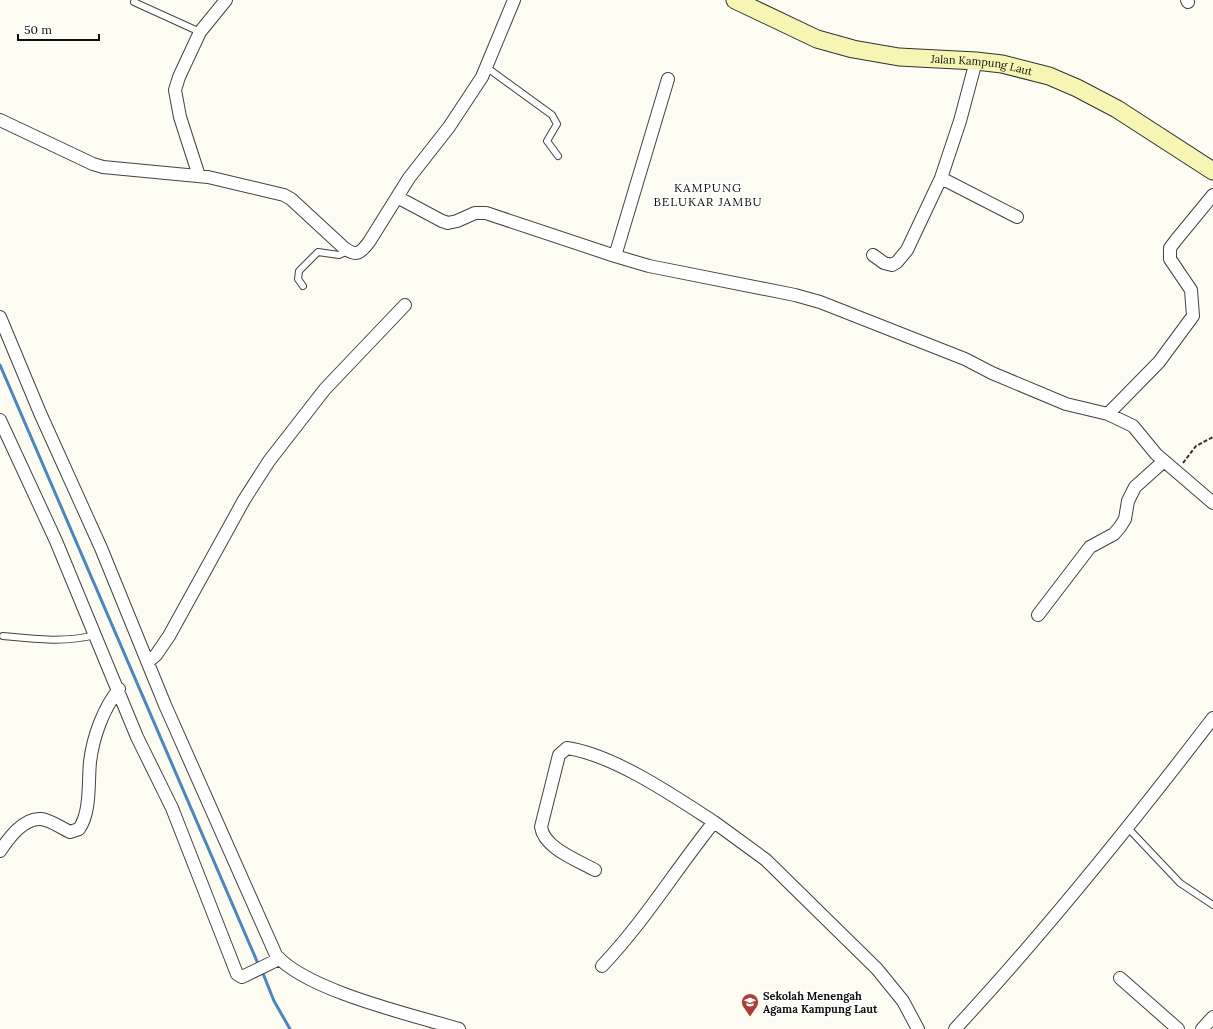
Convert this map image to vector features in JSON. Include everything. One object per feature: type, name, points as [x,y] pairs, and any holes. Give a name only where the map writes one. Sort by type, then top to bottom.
[{"type":"street","points":[[199,176],[180,117],[175,90],[179,77],[200,32],[226,0]]},
{"type":"street","points":[[0,120],[93,164],[103,167],[199,176],[225,180],[284,195],[291,199],[348,251],[357,253],[362,251],[409,178],[449,127],[486,67],[514,0]]},
{"type":"street","name":"Jalan Kampung Laut","points":[[735,0],[817,39],[853,49],[918,59],[976,61],[1002,64],[1049,76],[1077,88],[1117,109],[1213,171]]},
{"type":"street","points":[[873,255],[889,265],[902,258],[941,178],[960,121],[976,61]]},
{"type":"street","points":[[615,256],[668,79]]},
{"type":"street","points":[[941,178],[1017,217]]},
{"type":"street","points":[[1108,414],[1159,362],[1192,316],[1191,290],[1172,264],[1169,255],[1173,244],[1213,195]]},
{"type":"street","points":[[397,197],[442,221],[452,222],[475,213],[486,213],[649,266],[795,295],[820,302],[965,359],[992,373],[1066,404],[1108,414],[1133,426],[1150,449],[1213,503]]},
{"type":"street","points":[[148,662],[156,655],[169,636],[244,500],[269,461],[326,389],[405,305]]},
{"type":"street","points":[[0,317],[40,413],[101,548],[148,662],[277,960],[318,984],[337,992],[459,1029]]},
{"type":"street","points":[[0,420],[44,512],[119,689],[137,737],[172,808],[237,974],[241,977],[248,975],[277,960]]},
{"type":"street","points":[[1038,615],[1090,547],[1114,534],[1120,527],[1125,519],[1128,501],[1135,487],[1168,464]]},
{"type":"street","points":[[0,851],[19,828],[34,820],[46,820],[70,832],[79,829],[83,820],[90,760],[97,733],[111,699],[119,689]]},
{"type":"street","points":[[954,1029],[994,986],[1060,910],[1213,718]]},
{"type":"street","points":[[595,870],[548,843],[542,835],[541,827],[559,755],[567,748],[581,750],[610,762],[667,792],[714,822],[766,860],[877,969],[903,1001],[918,1029]]},
{"type":"street","points":[[602,966],[623,944],[685,858],[714,822]]},
{"type":"street","points":[[1120,978],[1178,1029]]},
{"type":"street","points":[[1202,1029],[1213,1017]]},
{"type":"lane","points":[[134,2],[200,32]]},
{"type":"lane","points":[[486,67],[552,115],[557,124],[547,141],[558,156]]},
{"type":"lane","points":[[303,286],[298,279],[299,271],[318,252],[339,255],[348,251]]},
{"type":"lane","points":[[3,636],[53,640],[80,639],[95,635]]},
{"type":"lane","points":[[1127,827],[1180,883],[1213,905]]},
{"type":"path","points":[[1168,464],[1182,463],[1196,446],[1213,437]]},
{"type":"waterway","points":[[0,365],[259,966]]},
{"type":"waterway","points":[[262,971],[274,1001],[290,1029]]},
{"type":"place","name":"Sekolah Menengah Agama Kampung Laut","points":[[750,1017]]},
{"type":"district","name":"KAMPUNG BELUKAR JAMBU","points":[[708,195]]}]
